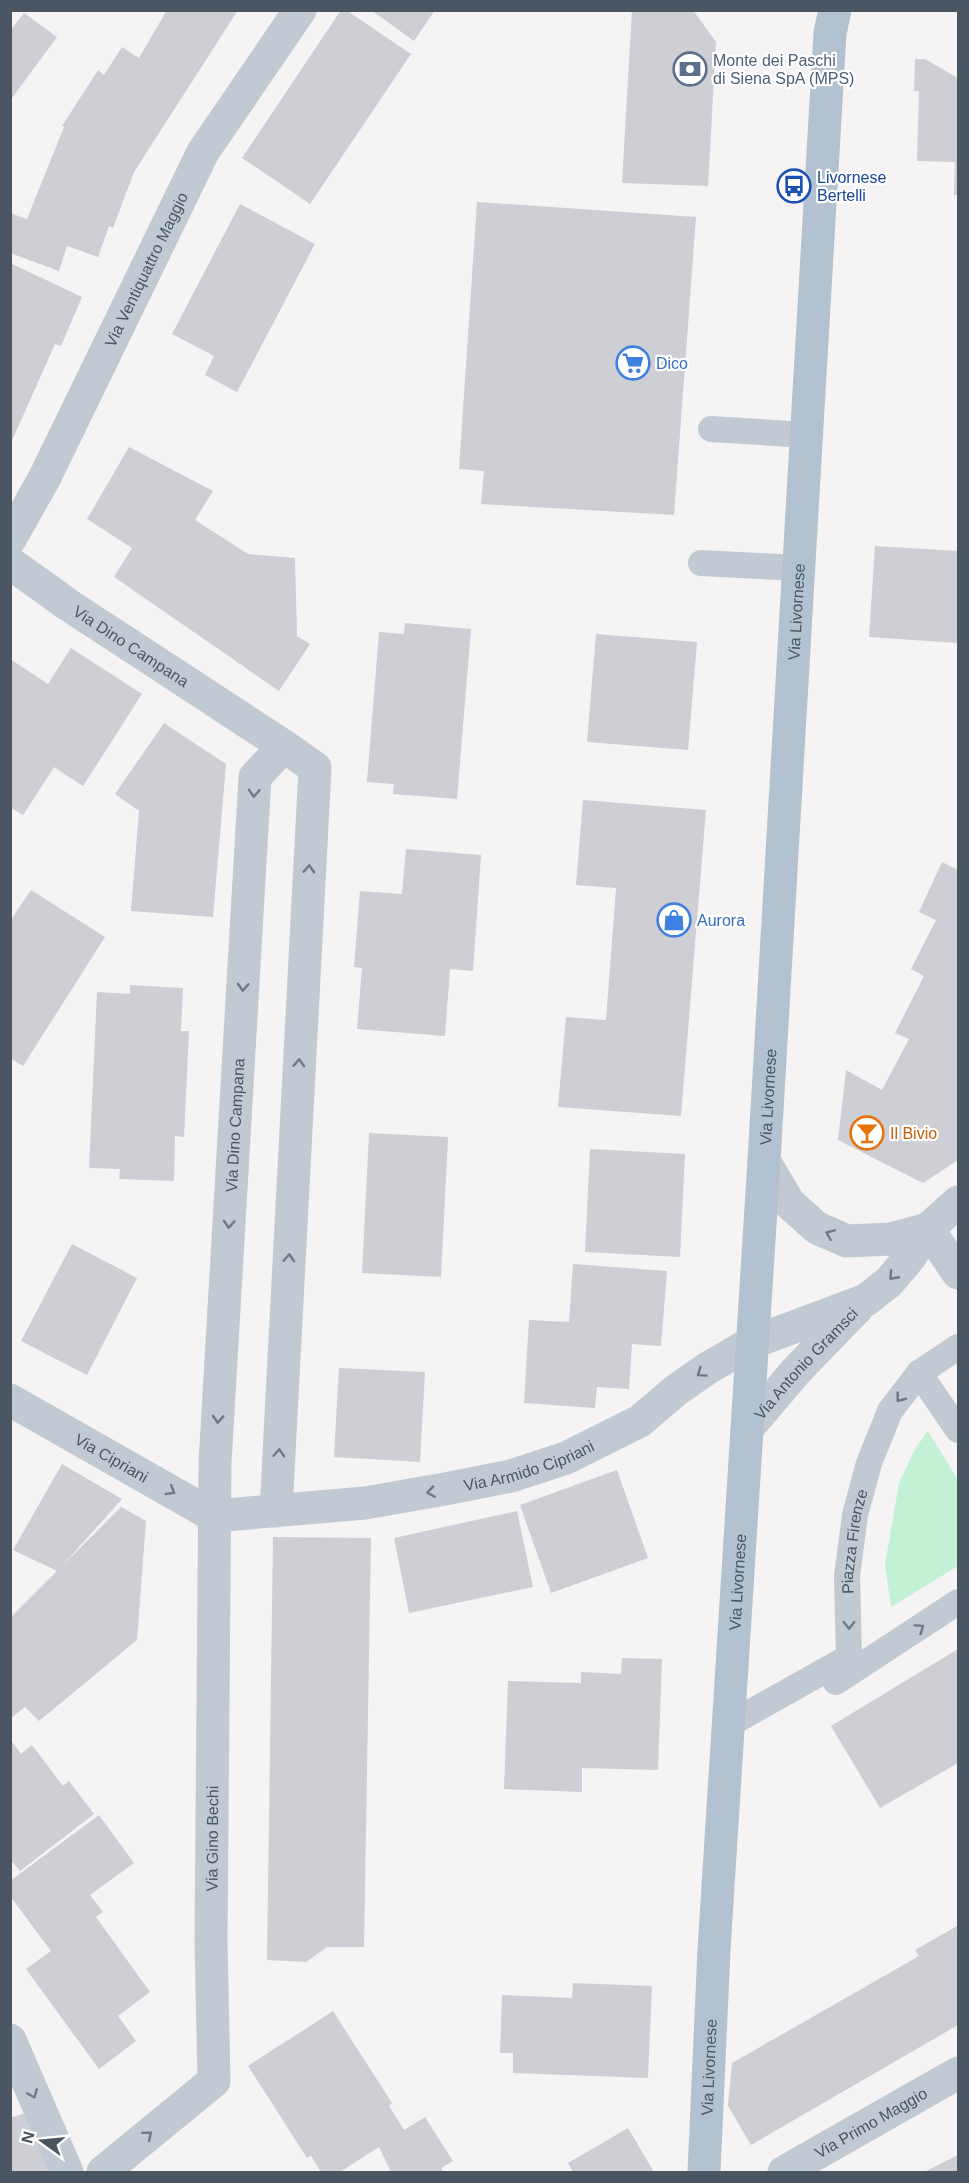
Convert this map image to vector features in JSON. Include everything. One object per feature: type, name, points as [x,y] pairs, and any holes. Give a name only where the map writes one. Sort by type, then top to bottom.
[{"type":"main road","name":"Via Livornese","points":[[704,2172],[714,1950],[764,1161],[832,14]]},
{"type":"street","name":"Via Ventiquattro Maggio","points":[[10,539],[44,479],[203,152],[300,10]]},
{"type":"street","name":"Via Dino Campana","points":[[10,563],[315,768],[276,1511]]},
{"type":"street","name":"Via Dino Campana","points":[[214,1516],[255,777],[284,746]]},
{"type":"street","name":"Via Antonio Gramsci","points":[[764,1161],[789,1203],[817,1228],[848,1241],[891,1239],[928,1229]]},
{"type":"street","name":"Via Antonio Gramsci","points":[[747,1429],[796,1371],[866,1300],[889,1282],[910,1257],[928,1229],[958,1202]]},
{"type":"street","points":[[928,1229],[958,1273]]},
{"type":"street","name":"Via Antonio Gramsci","points":[[752,1343],[866,1300]]},
{"type":"street","name":"Via Armido Cipriani","points":[[276,1511],[365,1503],[445,1489],[511,1476],[566,1458],[640,1421],[675,1391],[708,1368],[752,1343]]},
{"type":"street","name":"Via Cipriani","points":[[10,1400],[214,1516]]},
{"type":"street","points":[[214,1516],[276,1511]]},
{"type":"street","name":"Via Gino Bechi","points":[[103,2172],[214,2081],[211,1941],[214,1516]]},
{"type":"street","points":[[10,2040],[67,2172]]},
{"type":"street","name":"Via Primo Maggio","points":[[784,2172],[958,2073]]},
{"type":"lane","points":[[711,429],[806,435]]},
{"type":"lane","points":[[701,563],[799,568]]},
{"type":"lane","points":[[958,1347],[919,1373],[958,1430]]},
{"type":"lane","name":"Piazza Firenze","points":[[727,1735],[849,1657],[847,1576],[855,1515],[869,1463],[890,1412],[919,1373]]},
{"type":"lane","points":[[727,1735],[851,1673],[958,1602]]},
{"type":"green space","points":[[928,1431],[958,1480],[958,1566],[891,1607],[885,1565],[899,1483],[915,1449]]},
{"type":"building","points":[[167,10],[238,10],[134,172],[113,228],[109,226],[98,257],[67,246],[59,271],[10,253],[10,213],[27,219],[64,127],[62,126],[98,70],[104,75],[122,47],[139,58]]},
{"type":"building","points":[[341,10],[346,10],[411,54],[310,204],[242,158]]},
{"type":"building","points":[[371,10],[435,10],[414,41]]},
{"type":"building","points":[[632,10],[693,10],[716,42],[708,186],[622,183]]},
{"type":"building","points":[[24,13],[57,37],[12,98],[10,31]]},
{"type":"building","points":[[915,59],[925,59],[958,78],[958,195],[954,195],[955,162],[917,161],[919,91],[914,91]]},
{"type":"building","points":[[477,202],[696,217],[674,515],[481,504],[484,471],[459,469]]},
{"type":"building","points":[[240,204],[315,244],[237,392],[205,375],[214,356],[172,334]]},
{"type":"building","points":[[10,263],[82,297],[61,346],[55,344],[10,445]]},
{"type":"building","points":[[129,447],[213,491],[195,520],[248,554],[295,558],[297,636],[310,644],[279,691],[114,577],[132,548],[87,519]]},
{"type":"building","points":[[875,546],[958,551],[958,643],[869,637]]},
{"type":"building","points":[[405,623],[471,629],[457,799],[393,794],[394,784],[367,782],[379,632],[404,634]]},
{"type":"building","points":[[596,634],[697,642],[688,750],[587,742]]},
{"type":"building","points":[[71,648],[142,694],[83,786],[54,767],[23,815],[10,807],[10,659],[48,684]]},
{"type":"building","points":[[164,723],[226,764],[213,917],[131,911],[139,811],[115,794]]},
{"type":"building","points":[[583,800],[706,810],[681,1116],[558,1107],[566,1017],[606,1020],[616,888],[576,885]]},
{"type":"building","points":[[406,849],[481,855],[473,971],[450,969],[445,1036],[357,1029],[362,968],[354,967],[360,891],[402,894]]},
{"type":"building","points":[[942,862],[958,870],[958,1160],[923,1183],[838,1140],[846,1070],[882,1090],[909,1039],[895,1033],[924,976],[911,969],[936,920],[919,912]]},
{"type":"building","points":[[31,890],[105,937],[23,1066],[10,1058],[10,921]]},
{"type":"building","points":[[130,985],[183,988],[181,1031],[189,1031],[184,1137],[175,1136],[174,1181],[119,1179],[120,1169],[89,1168],[97,992],[130,994]]},
{"type":"building","points":[[369,1133],[448,1137],[441,1277],[362,1273]]},
{"type":"building","points":[[590,1149],[685,1154],[680,1257],[585,1252]]},
{"type":"building","points":[[72,1244],[137,1278],[87,1375],[21,1341]]},
{"type":"building","points":[[573,1264],[667,1271],[661,1346],[632,1344],[629,1389],[597,1387],[595,1408],[524,1403],[529,1320],[569,1322]]},
{"type":"building","points":[[339,1368],[425,1372],[420,1462],[334,1457]]},
{"type":"building","points":[[62,1464],[122,1499],[62,1566],[121,1507],[146,1521],[137,1640],[39,1721],[25,1707],[10,1719],[10,1618],[57,1571],[13,1550]]},
{"type":"building","points":[[617,1470],[648,1558],[551,1593],[520,1505]]},
{"type":"building","points":[[517,1511],[533,1587],[409,1613],[394,1538]]},
{"type":"building","points":[[273,1537],[371,1538],[364,1947],[327,1947],[306,1962],[267,1960]]},
{"type":"building","points":[[958,1649],[958,1763],[880,1808],[831,1726]]},
{"type":"building","points":[[622,1658],[662,1659],[658,1770],[582,1768],[582,1792],[504,1789],[508,1681],[581,1683],[581,1672],[621,1674]]},
{"type":"building","points":[[10,1739],[21,1754],[32,1745],[63,1786],[69,1781],[94,1814],[20,1871],[10,1859]]},
{"type":"building","points":[[99,1815],[134,1863],[90,1895],[103,1912],[96,1917],[150,1992],[118,2016],[136,2041],[99,2069],[26,1969],[51,1951],[10,1896],[10,1881]]},
{"type":"building","points":[[957,1926],[958,2025],[751,2145],[728,2106],[732,2063],[919,1956],[915,1950]]},
{"type":"building","points":[[573,1983],[652,1986],[648,2078],[513,2073],[513,2053],[500,2053],[502,1995],[572,1998]]},
{"type":"building","points":[[333,2011],[392,2103],[389,2106],[404,2130],[425,2117],[453,2161],[441,2168],[443,2172],[391,2172],[379,2147],[340,2172],[321,2172],[311,2156],[307,2158],[248,2066]]},
{"type":"building","points":[[31,2111],[53,2172],[10,2172],[10,2118]]},
{"type":"building","points":[[628,2128],[654,2172],[573,2172],[568,2163]]},
{"type":"building","points":[[958,2155],[958,2172],[924,2172]]},
{"type":"place","name":"Monte dei Paschi di Siena SpA (MPS)","points":[[690,69]]},
{"type":"place","name":"Livornese Bertelli","points":[[794,186]]},
{"type":"place","name":"Dico","points":[[633,363]]},
{"type":"place","name":"Aurora","points":[[674,920]]},
{"type":"place","name":"Il Bivio","points":[[867,1133]]}]
